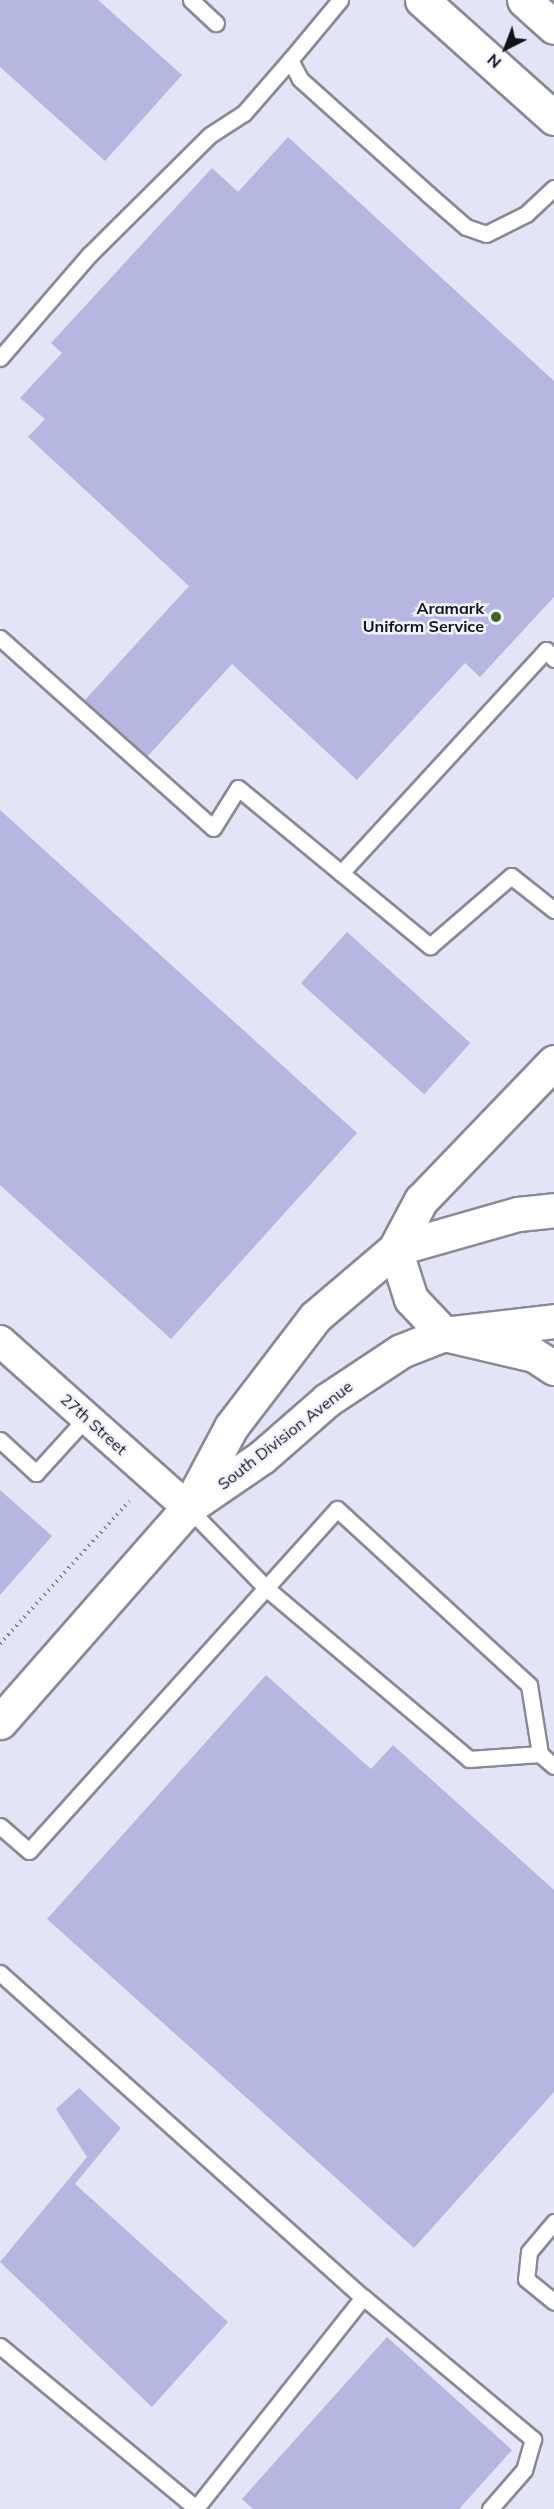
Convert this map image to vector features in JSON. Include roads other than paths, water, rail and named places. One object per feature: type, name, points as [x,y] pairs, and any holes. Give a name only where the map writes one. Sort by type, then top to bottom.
[{"type":"street","points":[[422,0],[554,118]]},
{"type":"street","points":[[524,0],[554,27]]},
{"type":"street","points":[[554,1062],[421,1200],[395,1249],[411,1299],[444,1335],[534,1355],[554,1368]]},
{"type":"street","name":"South Division Avenue","points":[[0,1722],[188,1508],[231,1426],[315,1317],[395,1249],[518,1214],[554,1210]]},
{"type":"street","name":"South Division Avenue","points":[[188,1508],[262,1457],[327,1400],[401,1351],[444,1335],[554,1321]]},
{"type":"street","name":"27th Street","points":[[2,1347],[87,1417],[188,1508]]},
{"type":"lane","points":[[191,0],[216,22]]},
{"type":"lane","points":[[0,358],[89,255],[210,135],[244,112],[340,0]]},
{"type":"lane","points":[[290,60],[300,80],[466,227],[486,234],[526,214],[554,188]]},
{"type":"lane","points":[[0,638],[213,828],[238,788],[430,946],[511,876],[554,910]]},
{"type":"lane","points":[[341,873],[546,650],[554,658]]},
{"type":"lane","points":[[0,1440],[36,1473],[87,1417]]},
{"type":"lane","points":[[188,1508],[266,1588],[469,1759],[540,1754]]},
{"type":"lane","points":[[0,1826],[29,1851],[337,1509],[529,1685],[540,1754],[554,1766]]},
{"type":"lane","points":[[0,1973],[363,2296],[533,2439],[524,2470],[490,2509]]},
{"type":"lane","points":[[554,2222],[529,2252],[526,2279],[554,2302]]},
{"type":"lane","points":[[0,2346],[197,2509],[363,2296]]},
{"type":"place","name":"Aramark Uniform Service","points":[[496,617]]}]
